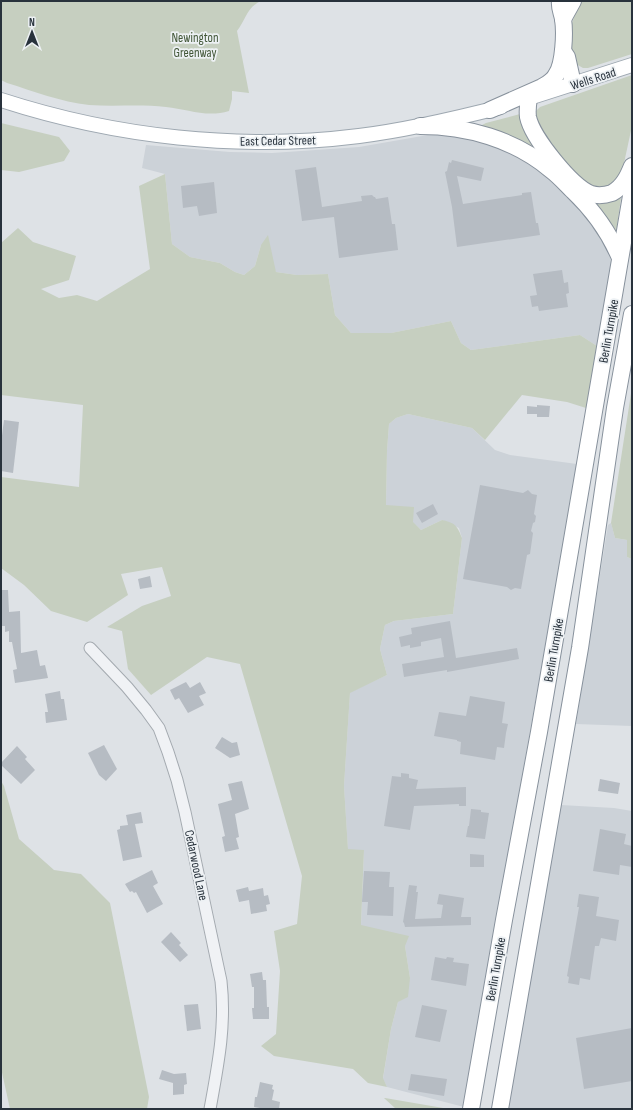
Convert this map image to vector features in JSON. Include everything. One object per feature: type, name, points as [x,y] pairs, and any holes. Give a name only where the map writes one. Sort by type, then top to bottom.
[{"type":"highway","points":[[490,110],[549,84],[558,72],[564,51],[563,20],[560,11],[560,1]]},
{"type":"highway","points":[[563,20],[573,1]]},
{"type":"highway","points":[[564,51],[567,57],[573,84]]},
{"type":"highway","points":[[529,98],[527,108],[528,117],[536,135],[605,228],[611,237],[620,258]]},
{"type":"highway","points":[[420,126],[465,129],[505,142],[542,162],[572,184],[591,193],[604,195],[612,193],[623,183],[632,166]]},
{"type":"highway","name":"Berlin Turnpike","points":[[473,1109],[504,920],[539,732],[632,190]]},
{"type":"highway","name":"Berlin Turnpike","points":[[500,1109],[580,648],[616,408],[632,314]]},
{"type":"highway","points":[[616,408],[632,358]]},
{"type":"main road","name":"Wells Road","points":[[554,90],[632,65]]},
{"type":"main road","name":"East Cedar Street","points":[[1,100],[45,113],[139,133],[264,142],[370,135],[420,126],[490,110],[554,90]]},
{"type":"street","name":"Cedarwood Lane","points":[[90,648],[127,687],[159,728],[177,780],[221,981],[223,1028],[210,1109]]},
{"type":"shaded area","points":[[451,131],[517,151],[567,189],[608,244],[611,263],[597,346],[580,335],[471,350],[461,343],[451,321],[391,333],[351,333],[335,315],[328,274],[297,275],[276,272],[261,245],[255,266],[244,275],[235,272],[220,263],[190,257],[172,244],[165,174],[142,168],[146,145],[230,152],[272,153],[359,147]]},
{"type":"shaded area","points":[[408,414],[472,428],[495,450],[510,455],[577,464],[464,1107],[387,1087],[383,1079],[391,1029],[398,1002],[410,978],[405,946],[361,926],[364,850],[348,850],[344,786],[350,692],[387,675],[380,649],[385,625],[394,621],[453,614],[462,538],[459,528],[442,520],[421,530],[412,522],[386,506],[389,424],[396,418]]},
{"type":"shaded area","points":[[611,523],[615,538],[627,540],[627,557],[632,559],[632,726],[576,724],[608,525]]},
{"type":"shaded area","points":[[561,805],[614,808],[632,811],[632,1109],[504,1109]]},
{"type":"green space","name":"Newington Greenway","points":[[1,1],[261,1],[252,7],[237,31],[249,93],[232,91],[229,111],[213,114],[156,106],[99,106],[79,104],[47,96],[7,83],[1,80]]},
{"type":"green space","points":[[579,1],[632,1],[632,54],[588,68],[583,68],[576,64],[570,45],[569,33]]},
{"type":"green space","points":[[632,75],[632,126],[621,177],[609,187],[601,189],[591,186],[574,172],[552,147],[534,116],[540,107]]},
{"type":"green space","points":[[520,114],[522,115],[559,169],[480,126]]},
{"type":"green space","points":[[1,123],[59,137],[70,151],[64,161],[19,172],[1,170]]},
{"type":"green space","points":[[165,174],[172,244],[190,257],[220,263],[235,272],[244,275],[255,266],[261,245],[268,235],[276,272],[297,275],[328,274],[335,315],[351,333],[391,333],[451,321],[461,343],[471,350],[580,335],[597,346],[586,408],[567,402],[522,395],[485,440],[472,428],[408,414],[396,418],[389,424],[386,505],[414,507],[413,522],[421,530],[442,520],[450,522],[457,527],[462,538],[453,614],[394,621],[385,625],[380,649],[387,675],[350,693],[344,786],[348,849],[364,850],[361,925],[409,936],[405,946],[410,978],[408,997],[398,1002],[391,1029],[383,1078],[387,1087],[368,1083],[353,1069],[274,1056],[261,1046],[276,1034],[280,971],[274,931],[297,924],[302,876],[240,664],[207,657],[151,695],[128,669],[122,631],[107,627],[142,606],[171,596],[162,567],[121,574],[128,595],[87,622],[51,611],[24,585],[1,568],[1,477],[79,487],[83,405],[1,395],[1,243],[18,228],[33,242],[76,256],[69,280],[41,289],[59,298],[77,295],[97,301],[150,269],[139,186]]},
{"type":"green space","points":[[585,195],[603,203],[612,202],[621,198],[616,233]]},
{"type":"green space","points":[[632,387],[632,559],[627,557],[627,540],[615,538],[611,523]]},
{"type":"green space","points":[[1,781],[4,786],[19,839],[54,870],[81,874],[110,903],[149,1097],[147,1109],[10,1109],[1,1068]]},
{"type":"green space","points":[[385,1098],[449,1109],[396,1109]]},
{"type":"building","points":[[452,160],[484,168],[481,181],[457,176],[463,204],[522,195],[522,193],[531,192],[536,223],[538,223],[540,235],[457,247],[452,207],[445,172],[447,171],[449,162],[451,163]]},
{"type":"building","points":[[316,167],[322,207],[362,201],[361,196],[372,195],[376,199],[388,197],[392,224],[395,224],[398,250],[339,258],[334,217],[302,221],[295,170]]},
{"type":"building","points":[[214,182],[217,213],[199,216],[197,206],[183,208],[181,186]]},
{"type":"building","points":[[562,270],[564,283],[568,282],[569,293],[566,294],[568,307],[539,311],[538,306],[532,307],[530,296],[537,295],[533,274]]},
{"type":"building","points":[[537,405],[550,406],[549,417],[537,417],[537,414],[527,414],[527,406],[537,407]]},
{"type":"building","points":[[4,420],[19,422],[13,473],[1,471],[1,443]]},
{"type":"building","points":[[480,485],[523,493],[528,490],[532,494],[537,495],[534,514],[536,516],[535,522],[533,523],[531,531],[533,533],[530,554],[527,555],[521,589],[515,588],[511,590],[507,587],[463,579]]},
{"type":"building","points":[[433,504],[438,514],[422,523],[416,513]]},
{"type":"building","points":[[150,576],[152,587],[140,589],[138,579]]},
{"type":"building","points":[[1,590],[8,590],[9,612],[20,611],[21,653],[37,650],[40,666],[45,665],[48,678],[15,683],[13,670],[17,669],[12,642],[9,642],[9,631],[5,632],[5,626],[1,626]]},
{"type":"building","points":[[450,621],[456,658],[517,648],[519,659],[447,672],[447,670],[404,677],[402,664],[444,657],[441,638],[421,642],[421,646],[410,648],[410,645],[401,647],[399,637],[412,634],[411,628]]},
{"type":"building","points":[[186,682],[190,688],[200,682],[206,693],[199,696],[204,705],[188,713],[179,698],[175,700],[170,690]]},
{"type":"building","points":[[60,691],[61,699],[64,699],[67,720],[46,723],[45,712],[48,712],[45,694]]},
{"type":"building","points":[[470,696],[505,702],[502,723],[508,724],[504,748],[497,747],[495,760],[460,754],[461,742],[434,736],[439,712],[466,716]]},
{"type":"building","points":[[222,737],[232,743],[237,742],[240,755],[230,758],[215,748]]},
{"type":"building","points":[[104,745],[117,769],[106,781],[99,775],[88,753]]},
{"type":"building","points":[[17,746],[27,757],[25,759],[35,770],[21,784],[1,765],[1,763]]},
{"type":"building","points":[[401,773],[409,774],[409,778],[418,780],[416,789],[466,787],[466,806],[459,806],[459,804],[414,806],[410,830],[384,826],[392,776],[401,777]]},
{"type":"building","points":[[600,779],[620,783],[618,794],[598,791]]},
{"type":"building","points":[[242,781],[249,809],[235,814],[239,837],[236,838],[239,849],[225,852],[222,837],[225,836],[218,804],[232,800],[228,784]]},
{"type":"building","points":[[471,809],[489,813],[485,839],[466,837]]},
{"type":"building","points":[[141,812],[143,823],[135,824],[142,857],[123,861],[117,830],[120,829],[120,826],[128,825],[126,815]]},
{"type":"building","points":[[600,829],[626,834],[624,844],[632,846],[632,867],[620,865],[619,875],[593,871]]},
{"type":"building","points":[[470,854],[484,855],[484,867],[470,867]]},
{"type":"building","points":[[152,870],[158,883],[153,886],[163,904],[147,913],[136,892],[130,892],[125,884]]},
{"type":"building","points":[[364,871],[390,872],[389,887],[394,887],[393,916],[367,915],[368,902],[362,902]]},
{"type":"building","points":[[409,885],[417,886],[416,892],[418,892],[415,919],[441,918],[443,905],[437,904],[439,894],[464,898],[461,917],[471,917],[471,925],[405,927],[403,922]]},
{"type":"building","points":[[248,887],[249,891],[263,888],[264,896],[268,895],[270,904],[266,905],[267,911],[251,914],[249,900],[239,902],[236,890]]},
{"type":"building","points":[[579,894],[599,897],[596,916],[619,920],[616,941],[601,938],[599,946],[595,946],[590,980],[580,978],[579,985],[568,983],[569,977],[567,976],[579,907],[577,907]]},
{"type":"building","points":[[171,932],[181,943],[179,945],[188,955],[180,962],[161,942]]},
{"type":"building","points":[[435,957],[446,959],[447,957],[454,958],[453,962],[469,964],[466,986],[431,980]]},
{"type":"building","points":[[262,972],[263,980],[266,980],[269,1019],[253,1019],[252,1008],[254,1008],[254,987],[252,987],[250,974]]},
{"type":"building","points":[[198,1004],[201,1029],[187,1031],[184,1005]]},
{"type":"building","points":[[422,1005],[447,1010],[440,1042],[415,1037]]},
{"type":"building","points":[[632,1028],[632,1081],[584,1089],[576,1038]]},
{"type":"building","points":[[162,1070],[174,1074],[186,1073],[187,1084],[184,1085],[184,1094],[173,1095],[173,1083],[159,1079]]},
{"type":"building","points":[[411,1074],[447,1079],[444,1096],[408,1090]]},
{"type":"building","points":[[260,1082],[273,1085],[272,1089],[274,1090],[272,1100],[280,1102],[279,1109],[254,1107],[255,1097],[257,1097]]}]
